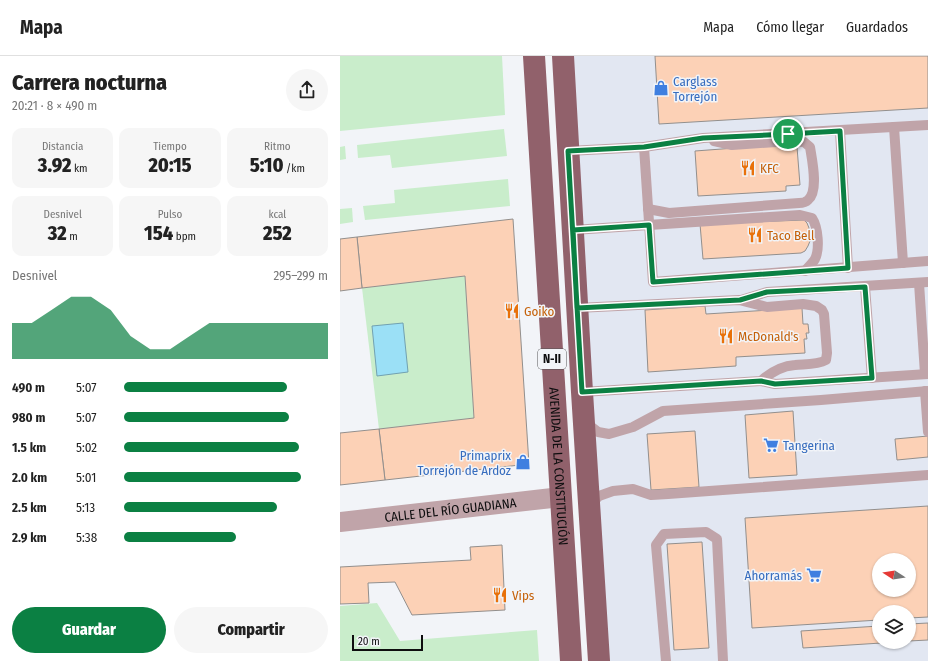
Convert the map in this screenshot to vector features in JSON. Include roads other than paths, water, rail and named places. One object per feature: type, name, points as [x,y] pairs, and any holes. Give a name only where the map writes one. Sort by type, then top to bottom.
[{"type":"main road","name":"AVENIDA DE LA CONSTITUCIÓN","points":[[534,56],[571,661]]},
{"type":"main road","name":"N-II","points":[[563,56],[582,392],[600,661]]},
{"type":"street","name":"CALLE DEL RÍO GUADIANA","points":[[340,522],[561,497]]},
{"type":"lane","points":[[568,151],[644,147],[703,138],[928,125]]},
{"type":"lane","points":[[894,127],[903,263]]},
{"type":"lane","points":[[840,131],[848,268]]},
{"type":"lane","points":[[648,209],[669,213],[799,204],[808,200],[813,192],[814,181],[810,147],[804,142],[791,141],[732,145],[703,138]]},
{"type":"lane","points":[[644,147],[653,282],[928,261]]},
{"type":"lane","points":[[573,230],[800,215],[812,218],[816,223],[818,249],[815,260],[805,271]]},
{"type":"lane","points":[[577,308],[740,300],[767,292],[924,283],[927,374],[775,384],[761,381],[582,392]]},
{"type":"lane","points":[[865,287],[872,378]]},
{"type":"lane","points":[[740,300],[767,307],[803,304],[816,306],[822,310],[824,314],[827,353],[826,360],[820,363],[792,365],[774,370],[761,381]]},
{"type":"lane","points":[[584,421],[598,432],[609,434],[633,427],[663,411],[926,391],[928,432]]},
{"type":"lane","points":[[589,505],[599,496],[613,491],[633,488],[651,495],[928,475]]},
{"type":"lane","points":[[666,661],[656,545],[664,534],[706,532],[716,539],[722,661]]},
{"type":"water","points":[[403,323],[408,372],[377,376],[372,326]]},
{"type":"place","name":"Carglass Torrejón","points":[[661,88]]},
{"type":"place","name":"KFC","points":[[748,168]]},
{"type":"place","name":"Taco Bell","points":[[755,235]]},
{"type":"place","name":"Goiko","points":[[512,311]]},
{"type":"place","name":"McDonald's","points":[[726,336]]},
{"type":"place","name":"Tangerina","points":[[771,445]]},
{"type":"place","name":"Primaprix Torrejón de Ardoz","points":[[523,462]]},
{"type":"place","name":"Ahorramás","points":[[814,575]]},
{"type":"place","name":"Vips","points":[[500,595]]}]
